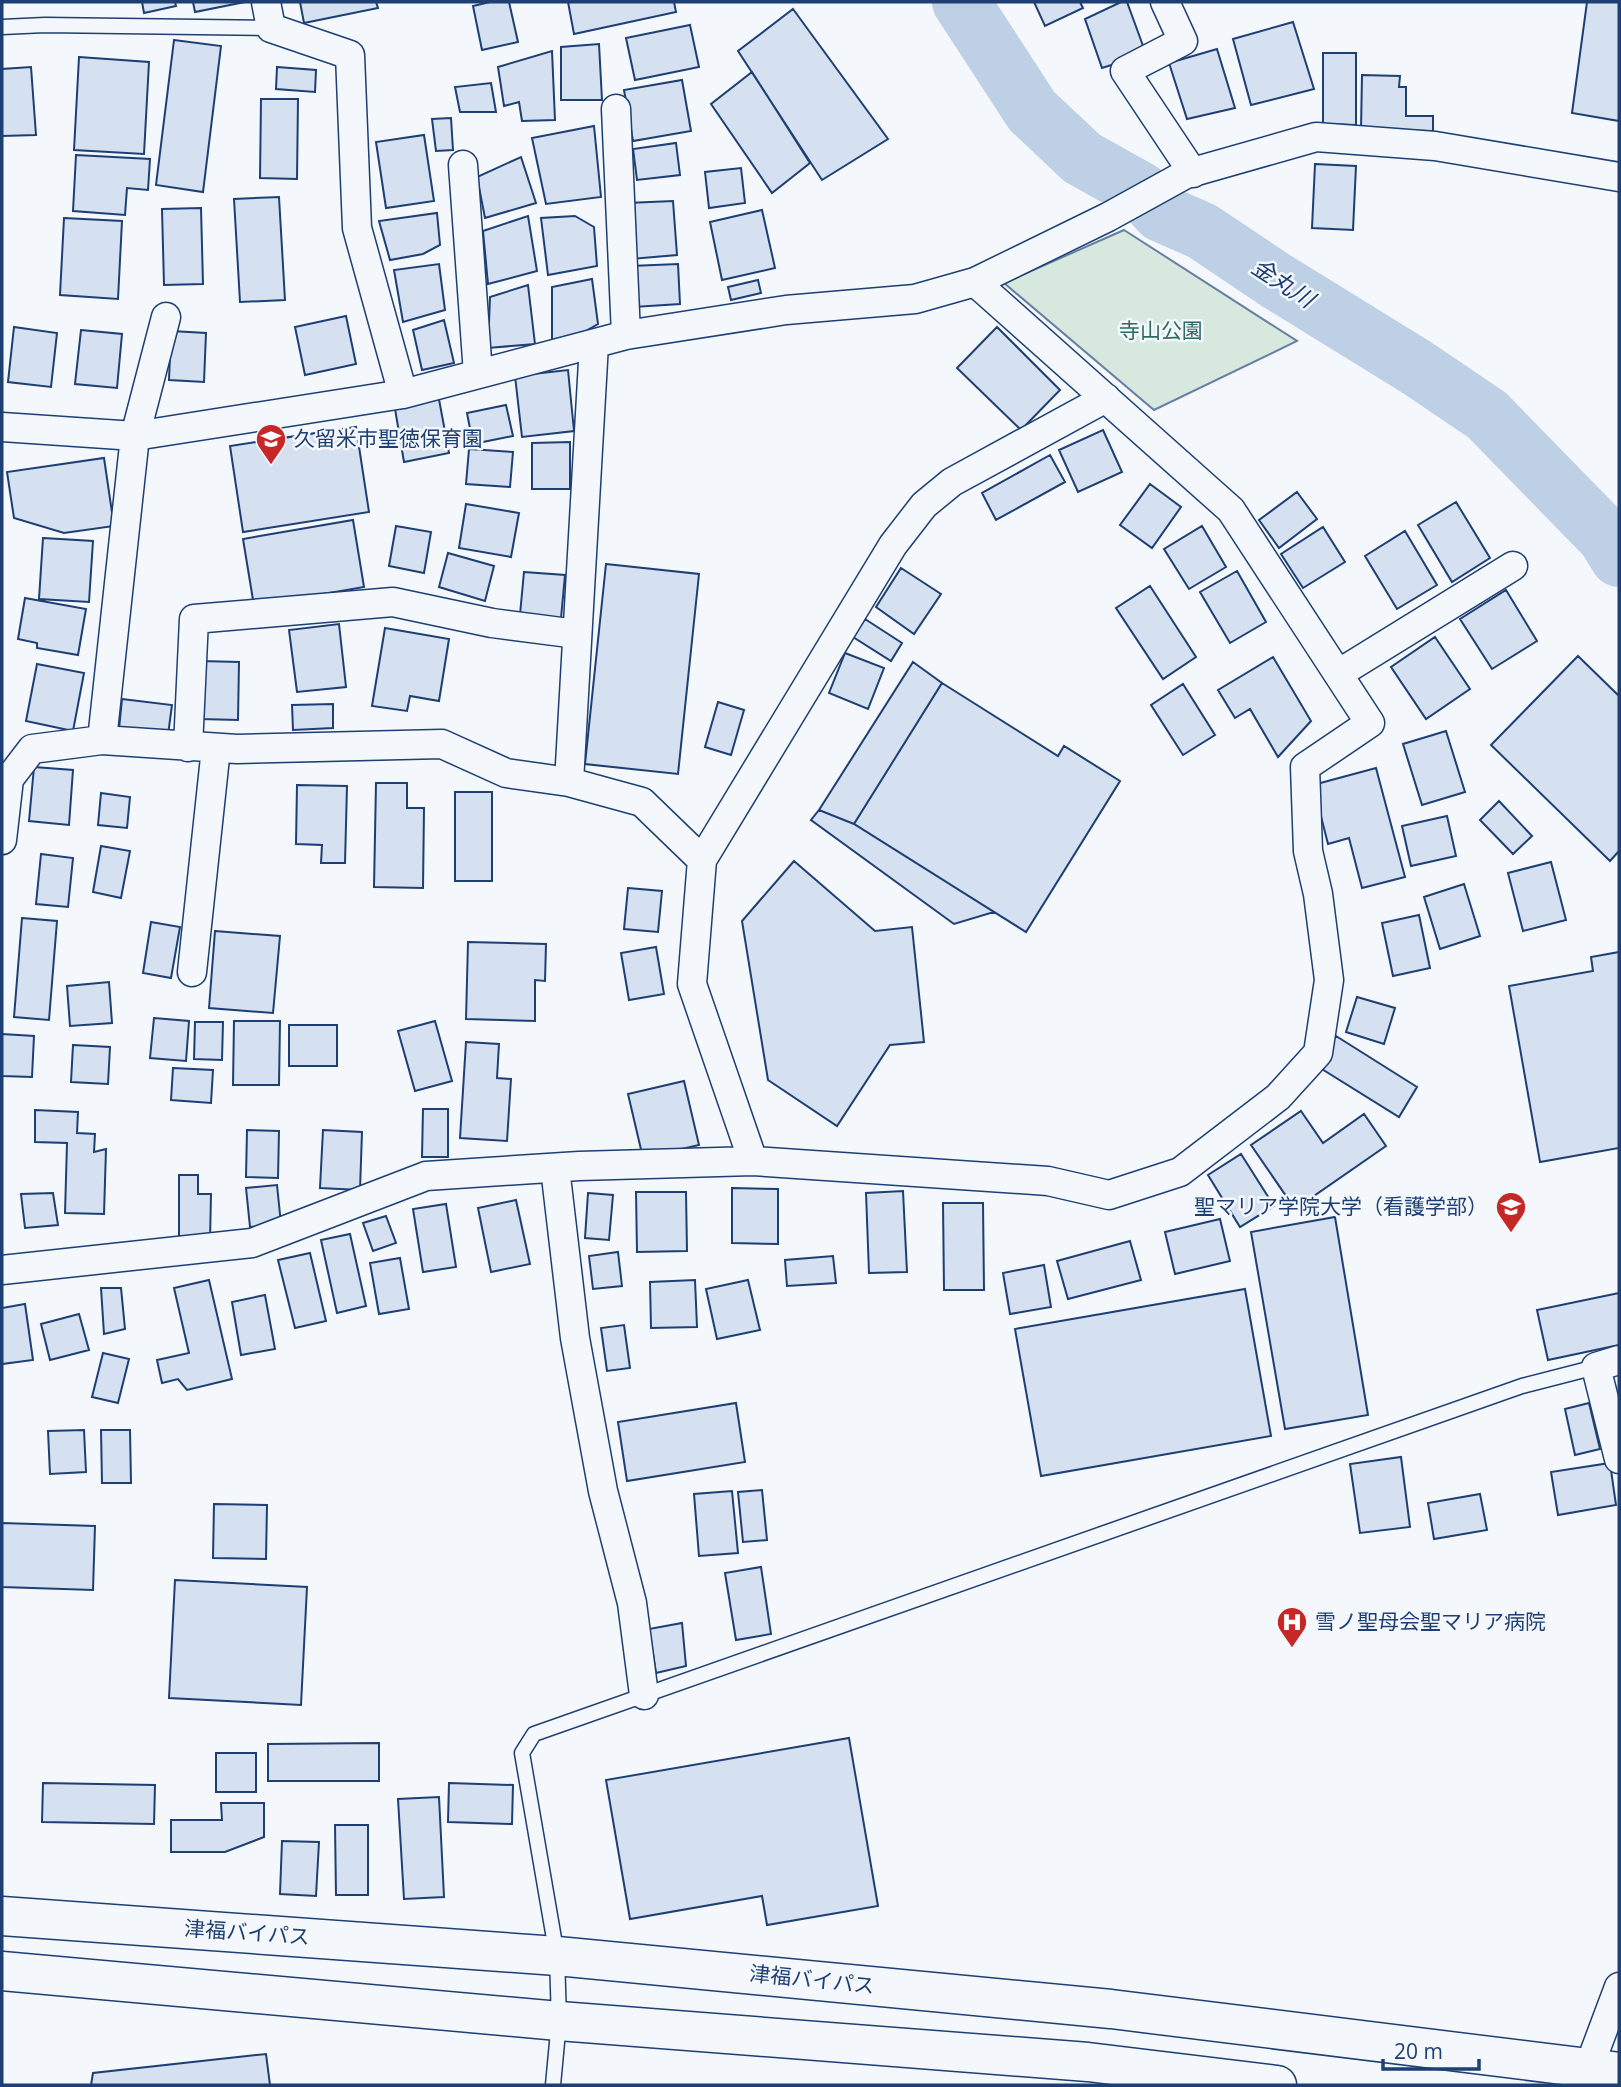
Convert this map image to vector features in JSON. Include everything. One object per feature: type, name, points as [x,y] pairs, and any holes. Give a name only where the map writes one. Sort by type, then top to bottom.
[{"type":"highway","name":"津福バイパス","points":[[2,1916],[558,1956],[1111,2009],[1597,2075]]},
{"type":"highway","points":[[2,1971],[559,2021],[1088,2062],[1277,2085]]},
{"type":"street","points":[[1165,2],[1183,41],[1125,71],[1193,173]]},
{"type":"street","points":[[268,15],[350,55],[357,228],[403,394]]},
{"type":"street","points":[[616,109],[626,335]]},
{"type":"street","points":[[2,427],[135,436],[403,394],[626,335],[786,310],[915,299],[975,282],[1193,173],[1316,137],[1435,146],[1619,177]]},
{"type":"street","points":[[463,166],[478,374]]},
{"type":"street","points":[[2,1270],[252,1243],[426,1175],[752,1161],[1048,1181],[1109,1195],[1180,1172],[1278,1097],[1318,1053],[1329,979],[1318,894],[1308,851],[1305,767],[1370,723],[1231,510],[975,282]]},
{"type":"street","points":[[102,740],[135,436],[166,317]]},
{"type":"street","points":[[569,782],[594,344]]},
{"type":"street","points":[[752,1161],[692,984],[702,860],[893,545],[924,505],[952,482],[1106,398]]},
{"type":"street","points":[[1338,674],[1513,566]]},
{"type":"street","points":[[188,747],[194,619],[393,602],[492,623],[577,635]]},
{"type":"street","points":[[2,841],[9,779],[32,749],[102,740],[216,748],[442,744],[506,773],[569,782],[642,802],[702,860]]},
{"type":"street","points":[[192,972],[216,748]]},
{"type":"street","points":[[555,1168],[575,1338],[603,1491],[632,1603],[644,1695]]},
{"type":"street","points":[[1608,1364],[1619,1459]]},
{"type":"street","points":[[1597,2075],[1619,1987]]},
{"type":"lane","points":[[2,27],[268,15]]},
{"type":"lane","points":[[553,2085],[559,2021],[558,1956],[522,1753],[534,1734],[1522,1386],[1608,1364]]},
{"type":"green space","name":"寺山公園","points":[[1124,230],[1297,341],[1154,410],[1004,283]]},
{"type":"building","points":[[142,2],[175,2],[176,6],[144,13]]},
{"type":"building","points":[[193,2],[245,2],[195,12]]},
{"type":"building","points":[[300,2],[376,2],[378,8],[304,23]]},
{"type":"building","points":[[509,2],[518,42],[482,50],[473,6]]},
{"type":"building","points":[[568,2],[674,2],[676,12],[574,34]]},
{"type":"building","points":[[1034,2],[1080,2],[1083,8],[1045,26]]},
{"type":"building","points":[[1121,2],[1127,2],[1146,54],[1102,68],[1085,19]]},
{"type":"building","points":[[1587,2],[1619,2],[1619,121],[1572,113]]},
{"type":"building","points":[[793,9],[888,139],[822,180],[738,51]]},
{"type":"building","points":[[1293,22],[1314,89],[1251,105],[1233,39]]},
{"type":"building","points":[[690,25],[699,67],[635,80],[626,38]]},
{"type":"building","points":[[174,40],[221,46],[203,192],[156,185]]},
{"type":"building","points":[[599,44],[602,100],[561,100],[561,47]]},
{"type":"building","points":[[1217,49],[1235,108],[1187,119],[1169,63]]},
{"type":"building","points":[[552,51],[555,120],[522,121],[519,102],[504,106],[498,67]]},
{"type":"building","points":[[1323,53],[1356,53],[1356,125],[1323,124]]},
{"type":"building","points":[[79,57],[149,62],[144,154],[74,150]]},
{"type":"building","points":[[31,67],[36,135],[2,136],[2,69]]},
{"type":"building","points":[[277,67],[316,70],[315,92],[276,89]]},
{"type":"building","points":[[752,72],[810,163],[772,193],[711,104]]},
{"type":"building","points":[[1362,75],[1400,76],[1399,87],[1406,87],[1406,116],[1433,116],[1433,131],[1361,130]]},
{"type":"building","points":[[682,80],[691,131],[633,141],[624,90]]},
{"type":"building","points":[[491,83],[496,112],[460,112],[455,87]]},
{"type":"building","points":[[261,99],[298,99],[297,179],[260,178]]},
{"type":"building","points":[[451,118],[453,150],[436,151],[432,119]]},
{"type":"building","points":[[594,126],[601,197],[546,204],[532,138]]},
{"type":"building","points":[[424,135],[434,201],[386,208],[376,142]]},
{"type":"building","points":[[676,143],[680,175],[637,180],[633,149]]},
{"type":"building","points":[[76,155],[150,159],[148,190],[127,188],[125,215],[73,211]]},
{"type":"building","points":[[521,157],[536,203],[485,218],[477,177]]},
{"type":"building","points":[[1315,164],[1356,166],[1353,230],[1312,228]]},
{"type":"building","points":[[741,168],[745,203],[709,208],[705,172]]},
{"type":"building","points":[[279,197],[285,300],[240,302],[234,199]]},
{"type":"building","points":[[673,201],[677,255],[631,259],[627,203]]},
{"type":"building","points":[[201,208],[203,284],[164,285],[162,209]]},
{"type":"building","points":[[762,210],[775,268],[722,280],[710,222]]},
{"type":"building","points":[[437,213],[440,245],[423,254],[390,260],[379,221]]},
{"type":"building","points":[[528,216],[537,271],[488,284],[483,231]]},
{"type":"building","points":[[575,216],[594,227],[597,266],[548,275],[541,218]]},
{"type":"building","points":[[64,218],[122,221],[118,299],[60,295]]},
{"type":"building","points":[[439,264],[445,310],[403,322],[394,270]]},
{"type":"building","points":[[678,264],[680,304],[634,307],[631,266]]},
{"type":"building","points":[[592,279],[598,324],[575,337],[552,341],[552,287]]},
{"type":"building","points":[[758,280],[761,293],[731,300],[728,287]]},
{"type":"building","points":[[528,285],[535,344],[488,348],[490,297]]},
{"type":"building","points":[[346,316],[356,364],[305,375],[295,327]]},
{"type":"building","points":[[444,320],[454,363],[422,370],[413,330]]},
{"type":"building","points":[[14,327],[57,333],[51,387],[8,382]]},
{"type":"building","points":[[997,327],[1060,390],[1021,430],[957,368]]},
{"type":"building","points":[[81,330],[122,334],[117,388],[75,384]]},
{"type":"building","points":[[171,331],[206,333],[204,382],[169,380]]},
{"type":"building","points":[[568,370],[574,431],[522,437],[515,376]]},
{"type":"building","points":[[438,394],[449,453],[404,462],[394,403]]},
{"type":"building","points":[[506,405],[513,436],[473,444],[467,413]]},
{"type":"building","points":[[356,427],[369,512],[243,532],[230,446]]},
{"type":"building","points":[[1103,430],[1122,472],[1078,492],[1059,450]]},
{"type":"building","points":[[570,442],[570,489],[532,489],[532,443]]},
{"type":"building","points":[[469,449],[513,452],[510,487],[466,484]]},
{"type":"building","points":[[1050,455],[1065,482],[996,520],[982,493]]},
{"type":"building","points":[[104,458],[114,526],[64,533],[14,518],[7,472]]},
{"type":"building","points":[[1150,484],[1181,507],[1152,548],[1120,525]]},
{"type":"building","points":[[1297,492],[1317,519],[1279,548],[1259,520]]},
{"type":"building","points":[[1456,502],[1490,558],[1452,582],[1418,525]]},
{"type":"building","points":[[466,504],[519,513],[511,557],[459,548]]},
{"type":"building","points":[[353,520],[364,587],[254,606],[243,539]]},
{"type":"building","points":[[396,526],[431,532],[424,573],[389,566]]},
{"type":"building","points":[[1202,526],[1226,567],[1189,589],[1164,549]]},
{"type":"building","points":[[1323,527],[1345,562],[1303,588],[1281,554]]},
{"type":"building","points":[[1405,531],[1437,585],[1397,609],[1365,556]]},
{"type":"building","points":[[43,538],[93,541],[89,602],[39,599]]},
{"type":"building","points":[[448,553],[494,566],[485,601],[439,587]]},
{"type":"building","points":[[606,564],[699,574],[678,774],[585,764]]},
{"type":"building","points":[[901,568],[941,594],[914,634],[876,607]]},
{"type":"building","points":[[1237,571],[1266,622],[1230,643],[1200,592]]},
{"type":"building","points":[[524,572],[565,575],[560,629],[519,625]]},
{"type":"building","points":[[1150,586],[1196,657],[1163,679],[1116,608]]},
{"type":"building","points":[[1506,590],[1537,641],[1492,669],[1460,619]]},
{"type":"building","points":[[25,598],[86,609],[78,655],[37,648],[37,643],[18,639]]},
{"type":"building","points":[[865,619],[902,643],[891,661],[853,637]]},
{"type":"building","points":[[339,624],[346,687],[297,692],[289,630]]},
{"type":"building","points":[[385,628],[449,639],[439,701],[410,696],[407,711],[372,706]]},
{"type":"building","points":[[1435,637],[1470,689],[1426,719],[1391,667]]},
{"type":"building","points":[[845,653],[884,668],[868,709],[829,693]]},
{"type":"building","points":[[1578,656],[1619,696],[1619,851],[1610,861],[1491,745]]},
{"type":"building","points":[[1273,657],[1311,721],[1278,757],[1250,709],[1235,718],[1218,690]]},
{"type":"building","points":[[201,661],[239,662],[238,720],[200,719]]},
{"type":"building","points":[[913,662],[942,683],[854,824],[819,810]]},
{"type":"building","points":[[37,664],[84,673],[73,731],[26,721]]},
{"type":"building","points":[[942,683],[1058,756],[1064,746],[1120,781],[1026,932],[854,824]]},
{"type":"building","points":[[1183,684],[1215,735],[1183,755],[1151,705]]},
{"type":"building","points":[[122,699],[172,705],[168,735],[119,729]]},
{"type":"building","points":[[718,702],[744,710],[731,755],[705,747]]},
{"type":"building","points":[[333,704],[333,728],[293,730],[292,705]]},
{"type":"building","points":[[1446,731],[1465,792],[1422,805],[1403,744]]},
{"type":"building","points":[[34,767],[73,770],[69,825],[29,821]]},
{"type":"building","points":[[1376,768],[1405,877],[1362,888],[1349,838],[1328,844],[1313,785]]},
{"type":"building","points":[[376,783],[407,783],[407,808],[424,808],[423,888],[374,887]]},
{"type":"building","points":[[297,785],[347,786],[345,863],[321,863],[322,845],[296,844]]},
{"type":"building","points":[[455,792],[492,792],[492,881],[455,881]]},
{"type":"building","points":[[101,793],[130,797],[127,828],[98,825]]},
{"type":"building","points":[[1499,801],[1532,836],[1513,854],[1480,820]]},
{"type":"building","points":[[819,810],[854,824],[994,912],[954,924],[811,820]]},
{"type":"building","points":[[1447,816],[1456,856],[1411,866],[1402,826]]},
{"type":"building","points":[[101,846],[130,851],[121,898],[93,892]]},
{"type":"building","points":[[41,854],[73,858],[68,907],[36,904]]},
{"type":"building","points":[[794,861],[875,931],[912,927],[924,1042],[890,1045],[837,1126],[768,1080],[742,921]]},
{"type":"building","points":[[1551,862],[1566,920],[1523,931],[1508,873]]},
{"type":"building","points":[[1464,884],[1480,936],[1440,949],[1424,897]]},
{"type":"building","points":[[628,888],[662,891],[658,932],[624,929]]},
{"type":"building","points":[[1419,915],[1430,968],[1393,976],[1382,923]]},
{"type":"building","points":[[22,918],[57,921],[49,1020],[14,1017]]},
{"type":"building","points":[[151,922],[180,927],[171,978],[143,973]]},
{"type":"building","points":[[215,931],[280,936],[273,1013],[209,1008]]},
{"type":"building","points":[[468,942],[546,944],[545,981],[535,980],[535,1021],[466,1019]]},
{"type":"building","points":[[656,947],[664,994],[629,1000],[621,953]]},
{"type":"building","points":[[1619,952],[1619,1148],[1540,1162],[1509,986],[1593,971],[1591,957]]},
{"type":"building","points":[[109,982],[112,1023],[70,1026],[67,986]]},
{"type":"building","points":[[1357,997],[1395,1008],[1384,1044],[1346,1032]]},
{"type":"building","points":[[154,1018],[189,1021],[186,1061],[150,1058]]},
{"type":"building","points":[[234,1021],[280,1021],[279,1085],[233,1085]]},
{"type":"building","points":[[435,1021],[452,1081],[415,1091],[398,1031]]},
{"type":"building","points":[[195,1022],[223,1022],[222,1060],[194,1059]]},
{"type":"building","points":[[289,1025],[337,1025],[337,1066],[289,1066]]},
{"type":"building","points":[[2,1034],[34,1036],[32,1077],[2,1076]]},
{"type":"building","points":[[1336,1036],[1417,1087],[1399,1117],[1317,1066]]},
{"type":"building","points":[[466,1042],[499,1044],[497,1078],[511,1079],[507,1141],[460,1138]]},
{"type":"building","points":[[73,1045],[110,1047],[108,1084],[71,1082]]},
{"type":"building","points":[[173,1068],[213,1070],[211,1103],[171,1100]]},
{"type":"building","points":[[684,1081],[699,1145],[643,1158],[628,1094]]},
{"type":"building","points":[[423,1109],[448,1109],[448,1157],[422,1157]]},
{"type":"building","points":[[35,1110],[78,1112],[77,1133],[95,1134],[94,1152],[106,1149],[104,1214],[65,1213],[67,1143],[35,1142]]},
{"type":"building","points":[[1301,1111],[1323,1143],[1364,1114],[1386,1146],[1295,1209],[1251,1145]]},
{"type":"building","points":[[247,1130],[279,1131],[278,1178],[246,1177]]},
{"type":"building","points":[[323,1130],[362,1132],[360,1190],[320,1188]]},
{"type":"building","points":[[1241,1154],[1274,1206],[1240,1227],[1208,1175]]},
{"type":"building","points":[[179,1175],[198,1175],[198,1194],[211,1194],[210,1240],[179,1239]]},
{"type":"building","points":[[277,1185],[281,1224],[250,1227],[246,1188]]},
{"type":"building","points":[[732,1188],[778,1189],[778,1244],[732,1243]]},
{"type":"building","points":[[903,1191],[907,1272],[869,1273],[866,1193]]},
{"type":"building","points":[[636,1192],[686,1192],[687,1251],[637,1252]]},
{"type":"building","points":[[53,1193],[58,1225],[25,1228],[21,1194]]},
{"type":"building","points":[[588,1193],[613,1195],[609,1240],[585,1238]]},
{"type":"building","points":[[516,1200],[530,1264],[491,1272],[478,1208]]},
{"type":"building","points":[[943,1203],[983,1203],[984,1290],[944,1290]]},
{"type":"building","points":[[446,1204],[456,1267],[423,1272],[413,1209]]},
{"type":"building","points":[[386,1216],[396,1243],[373,1251],[363,1223]]},
{"type":"building","points":[[1335,1217],[1368,1415],[1285,1429],[1251,1232]]},
{"type":"building","points":[[1220,1219],[1230,1261],[1175,1274],[1165,1232]]},
{"type":"building","points":[[350,1234],[366,1306],[337,1313],[321,1240]]},
{"type":"building","points":[[1130,1241],[1141,1280],[1068,1299],[1057,1261]]},
{"type":"building","points":[[618,1252],[622,1286],[593,1289],[589,1256]]},
{"type":"building","points":[[310,1253],[326,1321],[295,1328],[278,1260]]},
{"type":"building","points":[[833,1256],[836,1283],[787,1286],[785,1260]]},
{"type":"building","points":[[400,1258],[409,1309],[379,1314],[370,1263]]},
{"type":"building","points":[[1044,1265],[1051,1307],[1010,1314],[1003,1273]]},
{"type":"building","points":[[209,1280],[232,1379],[187,1390],[178,1379],[162,1383],[157,1360],[189,1353],[174,1288]]},
{"type":"building","points":[[695,1280],[697,1327],[651,1328],[650,1282]]},
{"type":"building","points":[[748,1280],[760,1330],[717,1339],[706,1289]]},
{"type":"building","points":[[101,1288],[121,1288],[125,1329],[104,1334]]},
{"type":"building","points":[[1245,1289],[1271,1436],[1041,1476],[1015,1329]]},
{"type":"building","points":[[1619,1293],[1619,1345],[1548,1360],[1537,1310]]},
{"type":"building","points":[[265,1295],[275,1349],[241,1355],[232,1302]]},
{"type":"building","points":[[25,1304],[33,1360],[2,1364],[2,1308]]},
{"type":"building","points":[[79,1314],[89,1350],[50,1360],[41,1324]]},
{"type":"building","points":[[624,1325],[630,1368],[607,1371],[601,1328]]},
{"type":"building","points":[[103,1353],[129,1359],[118,1403],[92,1397]]},
{"type":"building","points":[[736,1403],[745,1462],[627,1481],[618,1422]]},
{"type":"building","points":[[1589,1403],[1600,1449],[1575,1455],[1565,1409]]},
{"type":"building","points":[[84,1430],[86,1472],[50,1474],[48,1431]]},
{"type":"building","points":[[101,1430],[130,1430],[131,1483],[102,1483]]},
{"type":"building","points":[[1401,1457],[1410,1527],[1360,1533],[1350,1464]]},
{"type":"building","points":[[1610,1463],[1616,1505],[1558,1515],[1551,1472]]},
{"type":"building","points":[[762,1490],[767,1540],[743,1542],[738,1492]]},
{"type":"building","points":[[732,1491],[738,1553],[699,1556],[694,1494]]},
{"type":"building","points":[[1480,1494],[1487,1530],[1434,1539],[1428,1503]]},
{"type":"building","points":[[214,1504],[267,1505],[266,1559],[213,1558]]},
{"type":"building","points":[[2,1523],[95,1526],[93,1590],[2,1587]]},
{"type":"building","points":[[761,1567],[771,1634],[736,1640],[725,1573]]},
{"type":"building","points":[[175,1580],[307,1587],[301,1705],[169,1698]]},
{"type":"building","points":[[682,1623],[686,1666],[656,1673],[649,1629]]},
{"type":"building","points":[[849,1738],[878,1906],[767,1925],[762,1896],[630,1919],[606,1780]]},
{"type":"building","points":[[379,1743],[379,1781],[268,1781],[268,1744]]},
{"type":"building","points":[[216,1753],[256,1753],[256,1792],[216,1792]]},
{"type":"building","points":[[43,1783],[155,1785],[154,1824],[42,1822]]},
{"type":"building","points":[[449,1783],[513,1785],[512,1824],[448,1822]]},
{"type":"building","points":[[439,1797],[444,1897],[404,1899],[398,1799]]},
{"type":"building","points":[[221,1803],[264,1803],[264,1837],[225,1852],[171,1852],[171,1820],[222,1820]]},
{"type":"building","points":[[335,1825],[368,1825],[368,1895],[336,1895]]},
{"type":"building","points":[[282,1841],[319,1842],[316,1896],[280,1894]]},
{"type":"building","points":[[266,2054],[270,2085],[91,2085],[93,2073]]},
{"type":"waterway","name":"金丸川","points":[[961,2],[1032,111],[1082,158],[1141,191],[1161,213],[1202,231],[1487,415],[1606,537],[1619,558]]},
{"type":"place","name":"久留米市聖徳保育園","points":[[271,466]]},
{"type":"place","name":"聖マリア学院大学（看護学部）","points":[[1511,1234]]},
{"type":"place","name":"雪ノ聖母会聖マリア病院","points":[[1292,1649]]}]
